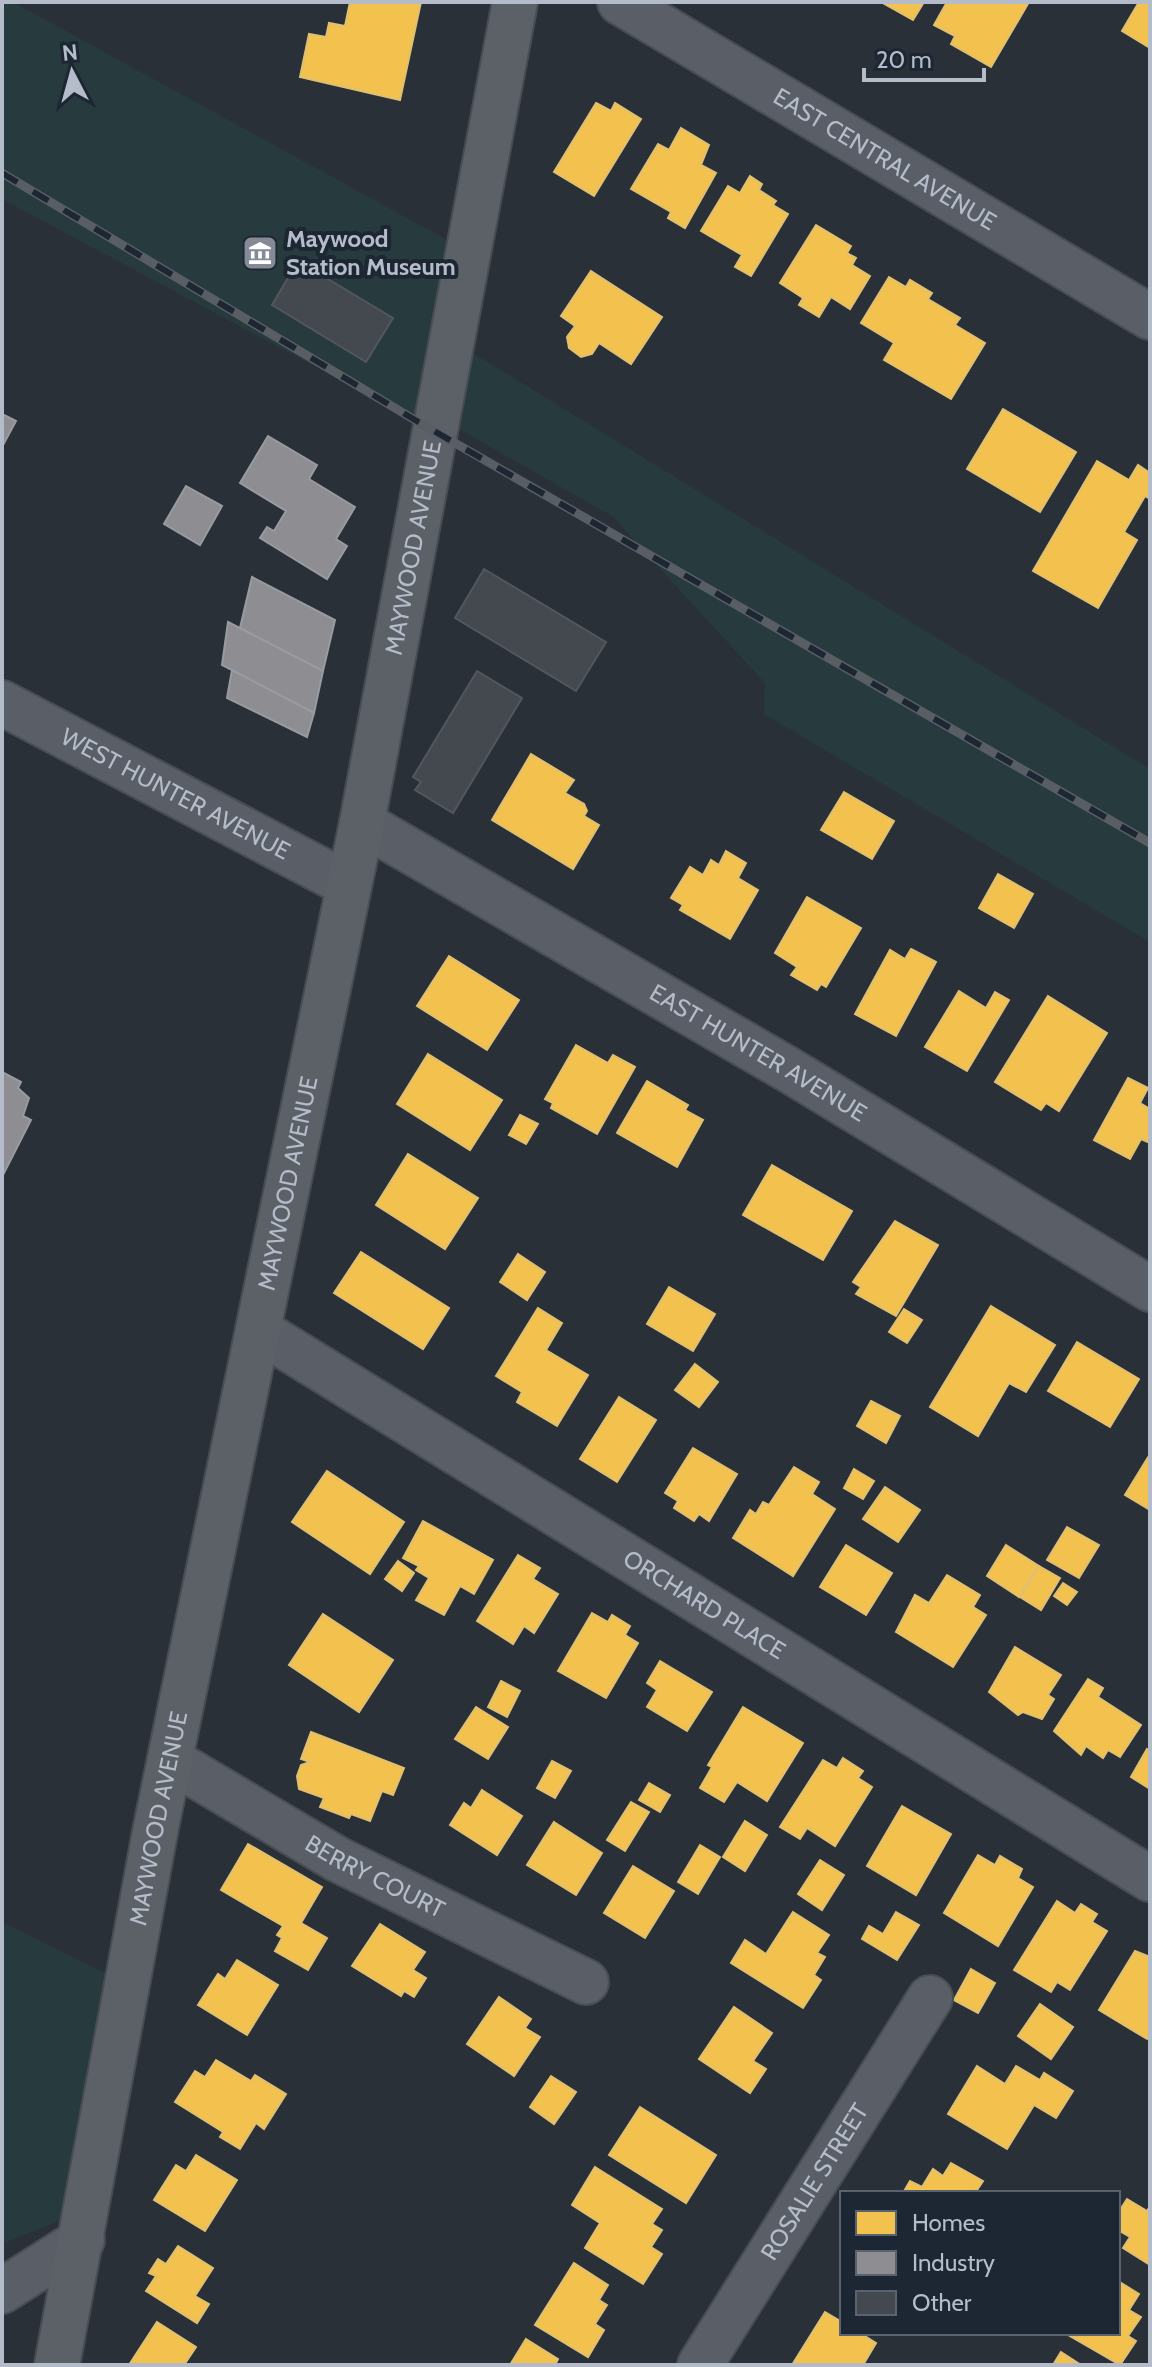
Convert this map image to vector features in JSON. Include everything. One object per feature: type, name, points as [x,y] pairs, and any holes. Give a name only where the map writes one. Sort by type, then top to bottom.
[{"type":"main road","name":"MAYWOOD AVENUE","points":[[57,2365],[170,1760],[362,823],[515,2]]},
{"type":"street","name":"EAST CENTRAL AVENUE","points":[[620,2],[1150,317]]},
{"type":"street","name":"WEST HUNTER AVENUE","points":[[2,703],[349,885]]},
{"type":"street","name":"EAST HUNTER AVENUE","points":[[362,823],[789,1070],[1150,1289]]},
{"type":"street","name":"ORCHARD PLACE","points":[[258,1330],[1150,1879]]},
{"type":"street","name":"BERRY COURT","points":[[170,1760],[337,1859],[586,1982]]},
{"type":"street","name":"ROSALIE STREET","points":[[700,2365],[930,1998]]},
{"type":"street","points":[[2,2291],[82,2240]]},
{"type":"green space","points":[[2,2],[13,2],[449,241],[415,420],[2,199]]},
{"type":"green space","points":[[452,340],[1150,769],[1150,942],[764,714],[765,683],[612,516],[438,417]]},
{"type":"green space","points":[[2,1922],[128,1985],[88,2209],[2,2244]]},
{"type":"building: Homes","points":[[350,2],[421,2],[400,100],[300,77],[309,34],[326,37],[329,23],[345,26]]},
{"type":"building: Homes","points":[[881,2],[924,2],[913,20]]},
{"type":"building: Homes","points":[[947,2],[1029,2],[991,67],[951,44],[955,36],[934,25]]},
{"type":"building: Homes","points":[[1139,2],[1150,2],[1150,48],[1122,31]]},
{"type":"building: Homes","points":[[596,103],[611,111],[615,103],[641,119],[594,196],[554,172]]},
{"type":"building: Homes","points":[[681,128],[709,145],[701,165],[716,173],[685,228],[668,218],[671,212],[631,189],[658,144],[669,150]]},
{"type":"building: Homes","points":[[750,176],[762,184],[759,190],[776,201],[773,205],[788,214],[751,276],[735,267],[742,255],[701,231],[728,186],[740,193]]},
{"type":"building: Homes","points":[[816,225],[851,246],[847,253],[856,258],[852,265],[870,276],[850,309],[831,297],[819,317],[799,305],[803,298],[780,283]]},
{"type":"building: Homes","points":[[591,271],[662,317],[631,364],[599,343],[592,354],[581,357],[569,348],[567,337],[575,326],[561,316]]},
{"type":"building: Homes","points":[[889,277],[906,287],[910,280],[932,293],[928,299],[960,318],[955,325],[985,343],[951,399],[884,360],[894,343],[861,323]]},
{"type":"building: Homes","points":[[1003,409],[1076,452],[1040,512],[967,469]]},
{"type":"building: Homes","points":[[1097,461],[1129,480],[1138,465],[1150,473],[1150,499],[1145,496],[1124,532],[1137,540],[1098,608],[1033,571]]},
{"type":"building: Homes","points":[[531,754],[574,780],[565,793],[584,804],[587,811],[584,816],[599,825],[573,869],[492,820]]},
{"type":"building: Homes","points":[[844,792],[894,821],[872,859],[821,830]]},
{"type":"building: Homes","points":[[726,851],[746,863],[738,878],[758,890],[730,939],[680,910],[683,905],[671,898],[690,867],[703,875],[711,860],[719,865]]},
{"type":"building: Homes","points":[[998,874],[1033,894],[1014,928],[979,908]]},
{"type":"building: Homes","points":[[807,897],[861,928],[826,987],[821,984],[817,990],[791,975],[797,967],[775,953]]},
{"type":"building: Homes","points":[[911,949],[936,962],[896,1036],[855,1014],[890,950],[905,959]]},
{"type":"building: Homes","points":[[449,956],[519,1000],[487,1050],[417,1006]]},
{"type":"building: Homes","points":[[959,991],[986,1008],[995,992],[1009,1000],[967,1071],[925,1047]]},
{"type":"building: Homes","points":[[1048,996],[1107,1033],[1059,1111],[1046,1103],[1041,1110],[995,1082]]},
{"type":"building: Homes","points":[[576,1045],[608,1063],[613,1055],[635,1067],[597,1134],[551,1108],[553,1103],[545,1099]]},
{"type":"building: Homes","points":[[428,1054],[502,1100],[470,1150],[397,1104]]},
{"type":"building: Homes","points":[[1128,1078],[1148,1088],[1140,1103],[1150,1109],[1150,1143],[1141,1139],[1130,1159],[1094,1140]]},
{"type":"building: Homes","points":[[647,1081],[688,1105],[685,1110],[703,1120],[677,1167],[617,1133]]},
{"type":"building: Homes","points":[[520,1115],[538,1124],[526,1144],[509,1135]]},
{"type":"building: Homes","points":[[408,1154],[478,1198],[445,1249],[376,1205]]},
{"type":"building: Homes","points":[[772,1165],[852,1211],[823,1260],[743,1215]]},
{"type":"building: Homes","points":[[895,1221],[938,1245],[896,1316],[856,1294],[861,1287],[853,1282]]},
{"type":"building: Homes","points":[[361,1252],[449,1308],[423,1349],[334,1293]]},
{"type":"building: Homes","points":[[518,1254],[545,1272],[527,1300],[500,1282]]},
{"type":"building: Homes","points":[[669,1287],[715,1314],[693,1351],[647,1324]]},
{"type":"building: Homes","points":[[991,1306],[1055,1345],[1026,1392],[1009,1383],[978,1436],[930,1407]]},
{"type":"building: Homes","points":[[538,1308],[562,1323],[546,1350],[588,1375],[557,1426],[517,1402],[522,1392],[496,1376]]},
{"type":"building: Homes","points":[[904,1309],[922,1320],[907,1343],[889,1332]]},
{"type":"building: Homes","points":[[1077,1342],[1139,1379],[1110,1427],[1048,1391]]},
{"type":"building: Homes","points":[[695,1364],[718,1382],[699,1407],[675,1390]]},
{"type":"building: Homes","points":[[619,1397],[656,1420],[617,1482],[580,1459]]},
{"type":"building: Homes","points":[[871,1401],[900,1416],[886,1443],[857,1426]]},
{"type":"building: Homes","points":[[693,1448],[737,1474],[709,1521],[699,1514],[694,1521],[674,1508],[678,1501],[665,1493]]},
{"type":"building: Homes","points":[[1150,1454],[1150,1510],[1125,1495]]},
{"type":"building: Homes","points":[[794,1467],[819,1482],[812,1494],[835,1509],[793,1576],[733,1538],[750,1510],[756,1514],[763,1502],[769,1505]]},
{"type":"building: Homes","points":[[854,1469],[874,1481],[863,1499],[844,1488]]},
{"type":"building: Homes","points":[[327,1471],[404,1522],[370,1574],[292,1522]]},
{"type":"building: Homes","points":[[885,1487],[920,1510],[898,1542],[863,1519]]},
{"type":"building: Homes","points":[[423,1521],[493,1560],[474,1594],[460,1586],[444,1615],[416,1600],[429,1578],[416,1570],[419,1566],[403,1558]]},
{"type":"building: Homes","points":[[1067,1527],[1099,1545],[1079,1578],[1047,1560]]},
{"type":"building: Homes","points":[[846,1545],[892,1573],[866,1615],[820,1587]]},
{"type":"building: Homes","points":[[1006,1545],[1039,1566],[1019,1597],[987,1576]]},
{"type":"building: Homes","points":[[518,1555],[540,1568],[533,1579],[558,1594],[534,1633],[524,1626],[513,1644],[477,1621]]},
{"type":"building: Homes","points":[[398,1561],[414,1573],[402,1591],[385,1579]]},
{"type":"building: Homes","points":[[1039,1566],[1060,1578],[1041,1610],[1020,1597]]},
{"type":"building: Homes","points":[[947,1575],[980,1595],[973,1607],[986,1615],[953,1667],[896,1632],[915,1595],[929,1603]]},
{"type":"building: Homes","points":[[1063,1583],[1077,1592],[1067,1605],[1054,1596]]},
{"type":"building: Homes","points":[[592,1613],[608,1622],[612,1615],[630,1626],[625,1635],[638,1643],[606,1698],[558,1671]]},
{"type":"building: Homes","points":[[323,1614],[393,1660],[359,1712],[289,1665]]},
{"type":"building: Homes","points":[[1015,1647],[1061,1675],[1048,1695],[1054,1699],[1042,1719],[1023,1712],[1018,1715],[989,1692]]},
{"type":"building: Homes","points":[[660,1661],[712,1692],[687,1731],[647,1707],[657,1690],[647,1683]]},
{"type":"building: Homes","points":[[1088,1679],[1103,1688],[1098,1697],[1141,1725],[1120,1757],[1108,1750],[1103,1758],[1086,1746],[1081,1755],[1054,1731]]},
{"type":"building: Homes","points":[[501,1681],[520,1691],[507,1717],[488,1707]]},
{"type":"building: Homes","points":[[476,1707],[508,1727],[488,1759],[455,1739]]},
{"type":"building: Homes","points":[[743,1707],[803,1743],[767,1801],[737,1782],[724,1802],[700,1788],[712,1767],[708,1765]]},
{"type":"building: Homes","points":[[311,1732],[404,1768],[393,1795],[382,1791],[370,1821],[351,1814],[349,1818],[320,1807],[324,1798],[299,1789],[297,1776],[301,1765],[310,1762],[301,1759]]},
{"type":"building: Homes","points":[[1147,1749],[1150,1751],[1150,1789],[1131,1777]]},
{"type":"building: Homes","points":[[843,1758],[863,1771],[858,1778],[872,1787],[835,1846],[807,1828],[800,1839],[780,1827],[823,1760],[837,1768]]},
{"type":"building: Homes","points":[[552,1761],[571,1771],[555,1798],[537,1788]]},
{"type":"building: Homes","points":[[649,1783],[670,1795],[660,1812],[639,1800]]},
{"type":"building: Homes","points":[[482,1790],[522,1816],[497,1855],[450,1825],[464,1803],[471,1808]]},
{"type":"building: Homes","points":[[631,1802],[649,1812],[625,1851],[607,1840]]},
{"type":"building: Homes","points":[[902,1806],[951,1834],[916,1895],[867,1866]]},
{"type":"building: Homes","points":[[745,1821],[767,1835],[745,1871],[723,1857]]},
{"type":"building: Homes","points":[[554,1822],[602,1853],[576,1895],[527,1865]]},
{"type":"building: Homes","points":[[248,1844],[322,1887],[301,1923],[327,1938],[308,1970],[275,1951],[282,1938],[277,1935],[283,1926],[221,1890]]},
{"type":"building: Homes","points":[[700,1845],[720,1857],[698,1894],[678,1882]]},
{"type":"building: Homes","points":[[978,1855],[995,1865],[1000,1856],[1022,1869],[1018,1878],[1033,1887],[998,1946],[944,1913]]},
{"type":"building: Homes","points":[[820,1860],[844,1875],[822,1910],[798,1894]]},
{"type":"building: Homes","points":[[633,1866],[674,1891],[645,1938],[604,1913]]},
{"type":"building: Homes","points":[[1057,1901],[1075,1913],[1081,1904],[1097,1914],[1092,1922],[1107,1931],[1070,1990],[1057,1982],[1051,1992],[1014,1970]]},
{"type":"building: Homes","points":[[793,1912],[829,1935],[817,1953],[825,1957],[814,1975],[821,1980],[803,2008],[731,1963],[745,1940],[766,1954]]},
{"type":"building: Homes","points":[[896,1912],[919,1925],[897,1960],[862,1939],[869,1926],[883,1934]]},
{"type":"building: Homes","points":[[380,1924],[425,1952],[413,1970],[426,1978],[414,1997],[404,1991],[401,1996],[352,1966]]},
{"type":"building: Homes","points":[[1135,1951],[1150,1957],[1150,2034],[1147,2039],[1099,2010]]},
{"type":"building: Homes","points":[[237,1960],[278,1985],[247,2035],[198,2005],[218,1974],[225,1979]]},
{"type":"building: Homes","points":[[971,1969],[995,1983],[978,2013],[954,2000]]},
{"type":"building: Homes","points":[[499,1997],[531,2019],[525,2028],[540,2037],[514,2076],[467,2044]]},
{"type":"building: Homes","points":[[1040,2004],[1073,2027],[1051,2059],[1018,2036]]},
{"type":"building: Homes","points":[[734,2007],[772,2033],[753,2061],[766,2069],[750,2093],[699,2059]]},
{"type":"building: Homes","points":[[216,2060],[251,2081],[255,2075],[286,2094],[264,2129],[256,2123],[240,2149],[220,2137],[223,2132],[175,2102],[195,2071],[205,2077]]},
{"type":"building: Homes","points":[[977,2066],[1005,2084],[1016,2066],[1040,2080],[1044,2073],[1073,2091],[1056,2118],[1034,2105],[1007,2149],[948,2114]]},
{"type":"building: Homes","points":[[551,2076],[576,2092],[554,2124],[530,2107]]},
{"type":"building: Homes","points":[[640,2107],[716,2155],[686,2203],[609,2155]]},
{"type":"building: Homes","points":[[196,2155],[237,2180],[205,2231],[154,2200],[176,2165],[186,2171]]},
{"type":"building: Homes","points":[[951,2163],[983,2181],[976,2191],[904,2191],[910,2181],[922,2187],[933,2169],[943,2176]]},
{"type":"building: Homes","points":[[595,2167],[662,2209],[652,2224],[662,2230],[651,2247],[662,2254],[643,2284],[585,2248],[600,2223],[572,2205]]},
{"type":"building: Homes","points":[[1127,2199],[1147,2211],[1150,2206],[1150,2265],[1123,2248],[1130,2237],[1120,2231],[1120,2210]]},
{"type":"building: Homes","points":[[178,2246],[213,2268],[195,2296],[209,2304],[197,2323],[146,2291],[156,2276],[149,2273],[158,2259],[166,2264]]},
{"type":"building: Homes","points":[[574,2263],[608,2285],[599,2300],[607,2305],[595,2324],[604,2330],[588,2357],[535,2325]]},
{"type":"building: Homes","points":[[1120,2282],[1139,2294],[1129,2310],[1141,2317],[1128,2336],[1136,2341],[1120,2365],[1070,2336],[1120,2335]]},
{"type":"building: Homes","points":[[825,2312],[840,2321],[840,2335],[863,2335],[876,2343],[863,2365],[792,2365]]},
{"type":"building: Homes","points":[[157,2322],[196,2347],[184,2365],[129,2365]]},
{"type":"building: Homes","points":[[526,2339],[558,2359],[555,2365],[510,2365]]},
{"type":"building: Homes","points":[[1061,2352],[1081,2365],[1053,2365]]},
{"type":"building: Industry","points":[[2,414],[16,421],[2,447]]},
{"type":"building: Industry","points":[[268,436],[317,465],[309,479],[355,507],[336,539],[347,546],[327,579],[260,538],[267,527],[274,531],[286,511],[240,483]]},
{"type":"building: Industry","points":[[186,486],[222,506],[200,545],[164,524]]},
{"type":"building: Industry","points":[[252,577],[335,620],[323,671],[240,628]]},
{"type":"building: Industry","points":[[228,622],[323,671],[314,713],[222,665]]},
{"type":"building: Industry","points":[[232,670],[314,713],[307,737],[227,698]]},
{"type":"building: Industry","points":[[2,1072],[21,1082],[18,1088],[29,1098],[23,1116],[31,1120],[2,1177]]},
{"type":"building: Other","points":[[298,261],[393,318],[366,362],[272,305]]},
{"type":"building: Other","points":[[484,569],[606,642],[576,691],[455,618]]},
{"type":"building: Other","points":[[477,671],[522,698],[453,813],[415,790],[421,782],[413,777]]},
{"type":"railway","points":[[2,173],[415,420],[1150,843]]},
{"type":"place","name":"Maywood Station Museum","points":[[260,253]]}]
